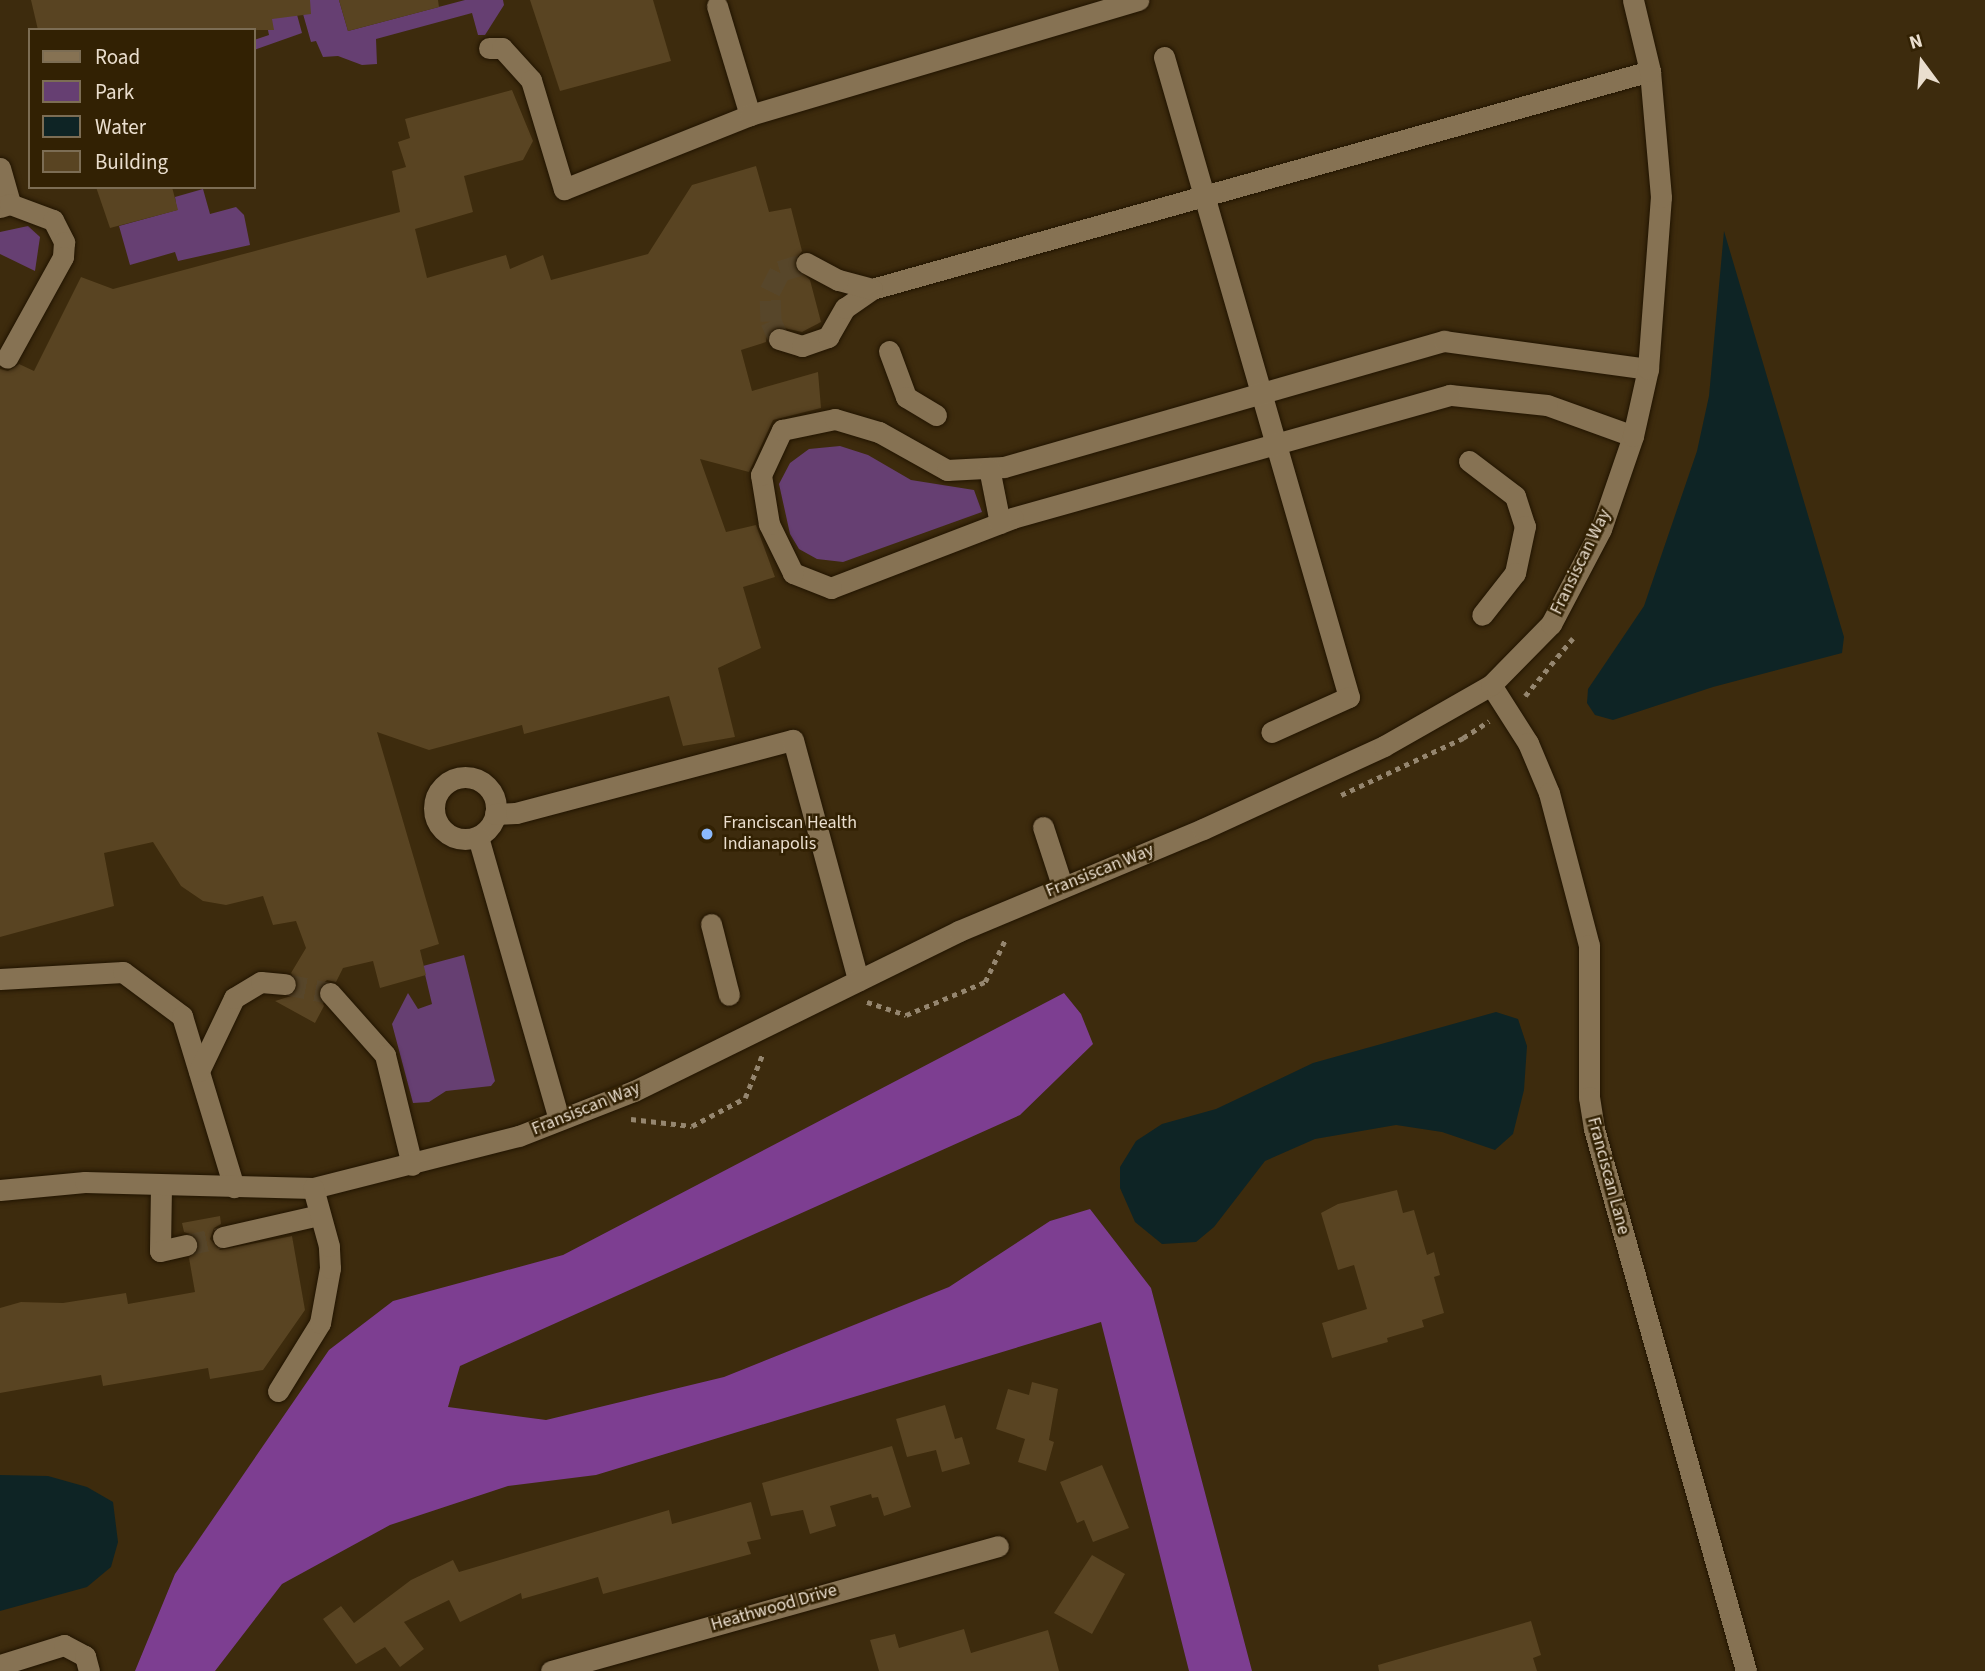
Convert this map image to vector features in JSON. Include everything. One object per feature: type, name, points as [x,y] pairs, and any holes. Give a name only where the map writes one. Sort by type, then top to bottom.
[{"type":"street","points":[[489,48],[502,48],[531,80],[564,189],[750,115],[1138,0]]},
{"type":"street","name":"Fransiscan Way","points":[[0,1190],[85,1182],[313,1188],[412,1165],[559,1120],[634,1091],[1062,885],[1203,829],[1384,746],[1491,685],[1550,624],[1601,529],[1633,436],[1648,369],[1661,197],[1650,71],[1633,0]]},
{"type":"street","points":[[717,6],[750,115]]},
{"type":"street","points":[[1164,57],[1349,696],[1272,732]]},
{"type":"street","points":[[779,339],[802,346],[828,337],[845,308],[872,289],[1650,71]]},
{"type":"street","points":[[0,168],[5,205],[53,220],[64,242],[63,257],[7,358]]},
{"type":"street","points":[[806,263],[838,280],[872,289]]},
{"type":"street","points":[[1633,436],[1547,405],[1450,395],[1000,523],[831,588],[793,573],[769,524],[761,475],[782,430],[835,419],[879,432],[947,470],[989,468],[1264,395],[1444,341],[1648,369]]},
{"type":"street","points":[[889,351],[906,397],[936,415]]},
{"type":"street","points":[[1469,461],[1515,496],[1525,526],[1515,573],[1482,615]]},
{"type":"street","points":[[989,468],[1000,523]]},
{"type":"street","name":"Franciscan Lane","points":[[1491,685],[1528,743],[1549,793],[1590,945],[1589,1097],[1594,1129],[1746,1671]]},
{"type":"street","points":[[495,814],[516,813],[793,740],[858,981]]},
{"type":"street","points":[[457,779],[477,780],[492,794],[495,814],[478,836],[457,838],[441,827],[434,809],[440,789],[457,779]]},
{"type":"street","points":[[1043,827],[1062,885]]},
{"type":"street","points":[[478,836],[559,1120]]},
{"type":"street","points":[[711,924],[729,995]]},
{"type":"street","points":[[0,979],[123,972],[182,1016],[233,1187]]},
{"type":"street","points":[[199,1071],[234,998],[261,982],[285,984]]},
{"type":"street","points":[[330,993],[385,1055],[412,1165]]},
{"type":"street","points":[[161,1186],[160,1251],[186,1245]]},
{"type":"street","points":[[278,1391],[320,1323],[330,1268],[329,1247],[313,1188]]},
{"type":"street","points":[[223,1237],[319,1215]]},
{"type":"street","name":"Heathwood Drive","points":[[551,1671],[998,1546]]},
{"type":"street","points":[[0,1665],[64,1645],[85,1656],[89,1671]]},
{"type":"green space","points":[[279,0],[293,0],[302,33],[256,49],[256,39],[269,35],[266,21]]},
{"type":"green space","points":[[299,0],[339,0],[348,31],[465,0],[503,0],[504,5],[485,35],[478,35],[472,13],[376,39],[377,64],[362,65],[338,56],[323,57],[316,41],[311,42]]},
{"type":"green space","points":[[203,189],[210,214],[236,207],[244,215],[250,245],[178,261],[175,252],[130,265],[119,226],[177,210],[175,197]]},
{"type":"green space","points":[[28,226],[40,237],[35,271],[0,254],[0,232]]},
{"type":"green space","points":[[840,446],[868,455],[911,480],[974,490],[982,512],[843,562],[817,559],[799,549],[790,534],[779,484],[790,463],[809,449]]},
{"type":"green space","points":[[464,955],[495,1081],[491,1086],[446,1091],[429,1102],[413,1103],[392,1024],[408,993],[418,1009],[432,1004],[423,966]]},
{"type":"shaded area","points":[[1064,993],[1081,1014],[1093,1044],[1020,1115],[460,1366],[448,1407],[546,1420],[724,1377],[949,1287],[1050,1221],[1090,1209],[1151,1288],[1252,1671],[1189,1671],[1101,1322],[596,1475],[508,1486],[390,1525],[282,1584],[215,1671],[135,1671],[175,1574],[329,1350],[393,1301],[563,1255]]},
{"type":"water","points":[[1724,231],[1844,637],[1842,653],[1713,687],[1613,720],[1595,715],[1587,703],[1588,689],[1644,606],[1697,451],[1709,396]]},
{"type":"water","points":[[1496,1012],[1518,1019],[1527,1046],[1524,1090],[1513,1134],[1495,1150],[1442,1132],[1396,1125],[1315,1139],[1265,1161],[1214,1227],[1196,1242],[1162,1244],[1135,1222],[1120,1188],[1120,1167],[1136,1141],[1162,1124],[1216,1109],[1313,1063]]},
{"type":"water","points":[[0,1475],[48,1476],[87,1487],[113,1502],[118,1542],[111,1567],[87,1587],[0,1611]]},
{"type":"building","points":[[31,0],[310,0],[311,14],[272,19],[274,30],[38,28]]},
{"type":"building","points":[[339,0],[438,0],[439,7],[348,31]]},
{"type":"building","points":[[530,0],[653,0],[671,61],[560,91]]},
{"type":"building","points":[[512,90],[533,141],[523,160],[464,176],[473,212],[415,229],[427,278],[506,255],[510,269],[543,255],[551,280],[648,254],[692,185],[756,166],[769,212],[791,208],[802,251],[793,264],[810,280],[821,322],[802,332],[775,326],[767,335],[766,342],[741,350],[752,391],[818,372],[821,408],[773,420],[749,472],[700,459],[726,532],[756,525],[775,577],[743,587],[761,648],[718,668],[735,737],[683,746],[669,696],[524,734],[522,725],[429,750],[377,732],[439,944],[420,950],[426,975],[380,988],[373,961],[343,968],[336,982],[327,980],[318,988],[324,1006],[315,1023],[275,1001],[291,996],[298,986],[291,973],[306,948],[296,921],[273,925],[263,896],[226,905],[203,901],[181,886],[153,842],[104,853],[114,906],[0,937],[0,369],[8,371],[19,364],[34,371],[81,277],[113,289],[400,212],[392,171],[406,167],[398,142],[410,138],[405,119]]},
{"type":"building","points":[[97,189],[173,189],[178,210],[110,228]]},
{"type":"building","points":[[1397,1190],[1403,1213],[1414,1210],[1427,1255],[1434,1252],[1440,1275],[1434,1277],[1444,1313],[1422,1320],[1424,1327],[1387,1338],[1388,1342],[1332,1358],[1322,1323],[1367,1309],[1354,1265],[1338,1270],[1321,1213],[1338,1204]]},
{"type":"building","points":[[220,1216],[221,1224],[214,1228],[210,1239],[220,1250],[292,1236],[305,1310],[263,1370],[210,1379],[208,1368],[103,1386],[101,1375],[0,1393],[0,1308],[21,1302],[63,1303],[126,1293],[128,1304],[195,1292],[189,1258],[199,1243],[195,1236],[184,1232],[182,1223]]},
{"type":"building","points":[[1032,1382],[1058,1389],[1049,1440],[1054,1442],[1046,1471],[1018,1462],[1025,1439],[996,1429],[1008,1389],[1029,1395]]},
{"type":"building","points":[[945,1405],[955,1439],[962,1437],[970,1464],[942,1472],[936,1450],[907,1457],[896,1419]]},
{"type":"building","points":[[892,1446],[911,1507],[884,1516],[878,1497],[872,1498],[871,1494],[830,1506],[836,1526],[810,1534],[803,1510],[771,1516],[762,1483]]},
{"type":"building","points":[[1102,1465],[1129,1528],[1093,1542],[1084,1520],[1077,1523],[1060,1482]]},
{"type":"building","points":[[751,1502],[761,1539],[747,1542],[751,1554],[603,1594],[598,1577],[522,1599],[521,1593],[460,1622],[449,1600],[404,1622],[424,1649],[400,1667],[385,1647],[356,1664],[323,1619],[341,1606],[354,1623],[411,1580],[453,1560],[459,1572],[669,1510],[672,1524]]},
{"type":"building","points":[[1092,1555],[1125,1574],[1092,1634],[1054,1613]]},
{"type":"building","points":[[1531,1621],[1541,1655],[1533,1658],[1537,1671],[1379,1671],[1378,1665]]},
{"type":"building","points":[[964,1629],[971,1653],[1048,1630],[1059,1671],[879,1671],[870,1640],[895,1634],[899,1648]]},
{"type":"tunnel","points":[[779,339],[771,321],[770,291],[780,271],[806,263]]},
{"type":"tunnel","points":[[285,984],[330,993]]},
{"type":"tunnel","points":[[186,1245],[223,1237]]},
{"type":"place","name":"Franciscan Health Indianapolis","points":[[707,834]]}]
